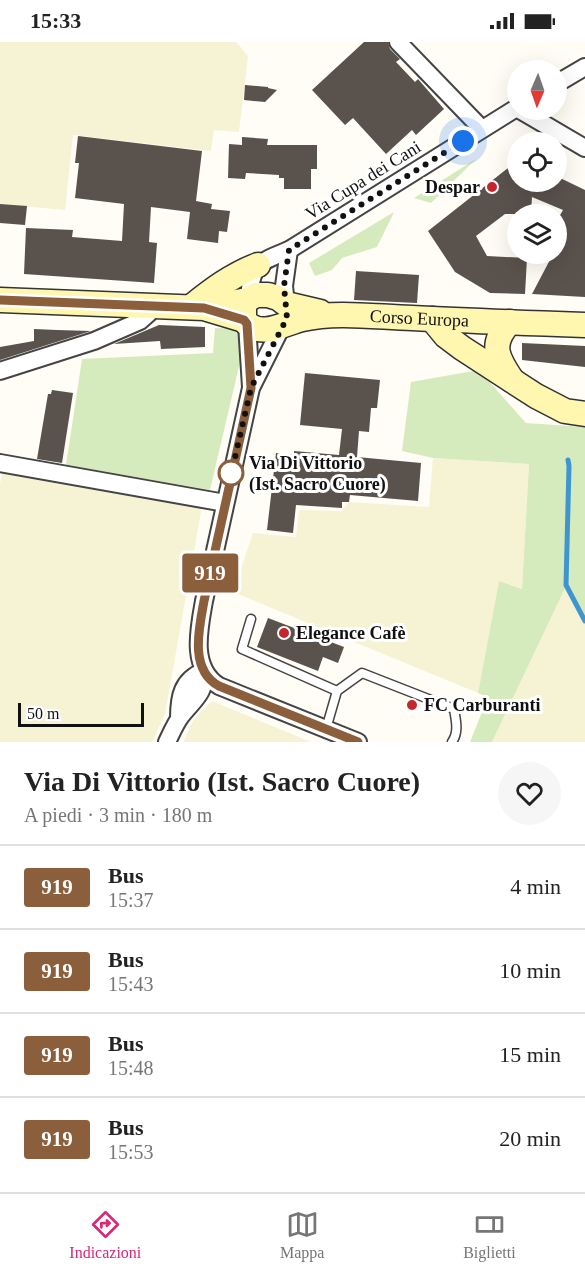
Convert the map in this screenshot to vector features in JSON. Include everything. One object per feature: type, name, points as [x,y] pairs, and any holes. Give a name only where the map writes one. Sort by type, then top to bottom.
[{"type":"main road","points":[[198,308],[217,286],[258,265]]},
{"type":"main road","points":[[256,295],[268,295],[278,298],[284,318],[264,329],[253,328],[247,310],[256,295]]},
{"type":"main road","points":[[0,300],[247,310]]},
{"type":"main road","name":"Corso Europa","points":[[284,318],[328,315],[585,325]]},
{"type":"main road","points":[[432,319],[446,336],[513,381],[565,411],[585,414]]},
{"type":"main road","points":[[510,322],[501,332],[497,345],[500,361],[513,381]]},
{"type":"street","points":[[398,42],[482,129]]},
{"type":"street","points":[[567,78],[585,67]]},
{"type":"street","name":"Via Cupa dei Cani","points":[[258,265],[289,250],[507,114]]},
{"type":"street","points":[[538,120],[585,148]]},
{"type":"street","points":[[289,250],[285,276],[284,318],[251,388],[198,633],[200,657],[204,672],[219,686],[358,742]]},
{"type":"street","points":[[251,388],[247,310],[252,276],[258,265]]},
{"type":"street","points":[[0,371],[94,341],[140,321],[149,313],[150,306]]},
{"type":"street","points":[[0,463],[225,503]]},
{"type":"street","points":[[167,742],[179,718],[182,692],[187,682],[190,678],[204,672]]},
{"type":"lane","points":[[251,619],[242,650],[337,691]]},
{"type":"lane","points":[[326,729],[337,691],[362,673],[454,710],[457,722],[456,736],[452,742]]},
{"type":"shaded area","points":[[0,42],[236,42],[248,56],[239,132],[214,130],[211,151],[73,135],[65,210],[0,204]]},
{"type":"shaded area","points":[[433,458],[529,464],[522,589],[499,581],[478,693],[233,592],[253,533],[296,537],[299,510],[341,511],[349,502],[429,507]]},
{"type":"shaded area","points":[[3,469],[202,506],[165,714],[152,742],[0,742],[0,484]]},
{"type":"shaded area","points":[[566,585],[585,621],[585,742],[492,742]]},
{"type":"shaded area","points":[[212,701],[311,742],[183,742],[194,719]]},
{"type":"green space","points":[[476,159],[431,203],[414,198]]},
{"type":"green space","points":[[394,212],[377,247],[342,258],[332,270],[315,276],[309,263]]},
{"type":"green space","points":[[215,328],[241,329],[240,362],[210,490],[66,465],[82,359],[213,353]]},
{"type":"green space","points":[[479,370],[526,423],[585,427],[585,621],[566,586],[492,742],[470,742],[488,697],[478,693],[499,581],[522,589],[529,464],[433,458],[402,451],[411,382]]},
{"type":"building","points":[[364,42],[388,42],[390,49],[400,59],[396,62],[415,82],[418,79],[444,109],[416,135],[412,130],[386,154],[353,118],[345,125],[312,90]]},
{"type":"building","points":[[245,85],[277,90],[265,102],[244,100]]},
{"type":"building","points":[[78,136],[202,151],[196,201],[212,204],[211,209],[230,211],[227,232],[219,231],[218,243],[187,239],[190,212],[151,207],[149,242],[157,243],[154,283],[24,274],[26,228],[73,230],[72,237],[122,241],[124,204],[75,198],[79,163],[75,163]]},
{"type":"building","points":[[242,137],[268,139],[267,145],[317,145],[317,169],[311,169],[311,189],[284,189],[284,178],[279,178],[279,175],[246,173],[245,179],[228,178],[229,144],[242,145]]},
{"type":"building","points":[[507,169],[507,192],[567,192],[567,181],[585,190],[585,297],[532,294],[548,264],[567,264],[567,204],[549,204],[532,197],[532,204],[507,204],[507,214],[476,236],[487,256],[507,257],[507,264],[527,264],[525,294],[490,293],[455,272],[428,231]]},
{"type":"building","points":[[0,204],[27,206],[25,225],[0,223]]},
{"type":"building","points":[[356,271],[419,275],[417,303],[354,300]]},
{"type":"building","points":[[159,325],[205,327],[205,347],[161,349],[160,341],[114,344]]},
{"type":"building","points":[[34,329],[91,331],[0,360],[0,347],[34,341]]},
{"type":"building","points":[[522,343],[585,346],[585,367],[522,360]]},
{"type":"building","points":[[305,373],[380,380],[377,408],[371,408],[369,432],[359,431],[357,457],[421,463],[418,501],[350,495],[349,502],[342,502],[342,508],[296,505],[293,533],[267,530],[276,453],[294,455],[294,451],[339,455],[342,429],[300,425]]},
{"type":"building","points":[[52,390],[73,393],[62,463],[37,459],[48,394],[51,394]]},
{"type":"building","name":"Elegance Cafè","points":[[268,618],[344,647],[338,663],[323,657],[318,671],[257,647]]},
{"type":"waterway","points":[[568,460],[566,585],[585,621]]},
{"type":"bus line","name":"919","points":[[0,300],[204,308],[244,320],[247,324],[251,388],[198,633],[204,672],[214,684],[358,742]]},
{"type":"place","name":"Despar","points":[[492,187]]},
{"type":"place","name":"Via Di Vittorio (Ist. Sacro Cuore)","points":[[231,473]]},
{"type":"place","name":"Elegance Cafè","points":[[284,633]]},
{"type":"place","name":"FC Carburanti","points":[[412,705]]},
{"type":"route","points":[[231,473],[231,475],[251,388],[287,318],[284,286],[289,250],[463,141]]}]
